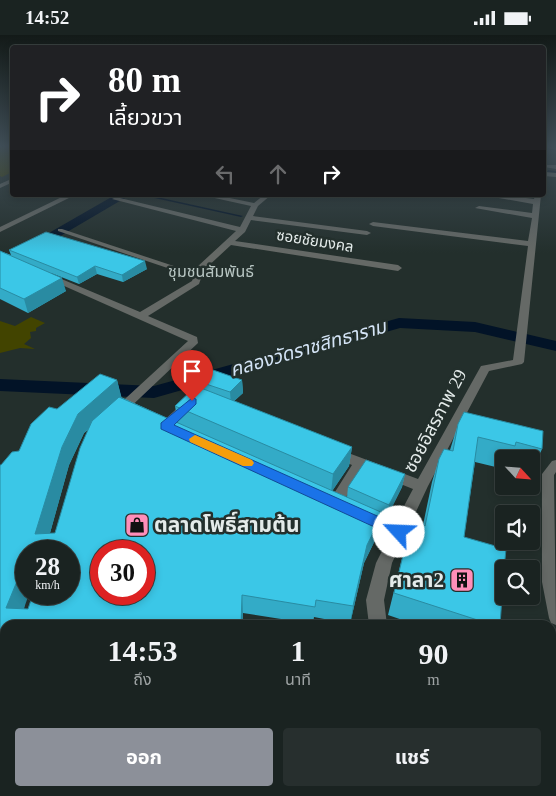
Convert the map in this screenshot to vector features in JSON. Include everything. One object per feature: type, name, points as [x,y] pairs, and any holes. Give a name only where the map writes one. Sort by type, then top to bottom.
[{"type":"street","points":[[0,230],[68,197]]},
{"type":"street","points":[[214,197],[255,205]]},
{"type":"street","points":[[140,315],[196,282],[197,275],[205,263],[242,230],[255,205],[265,197]]},
{"type":"street","points":[[512,197],[538,199]]},
{"type":"street","points":[[116,199],[242,230]]},
{"type":"street","name":"ซอยอิสรภาพ 29","points":[[378,620],[376,600],[384,563],[421,486],[482,372],[491,365],[518,362],[538,199]]},
{"type":"street","points":[[479,208],[536,216]]},
{"type":"street","points":[[248,217],[367,233]]},
{"type":"street","points":[[373,224],[533,244]]},
{"type":"street","name":"ซอยชัยมงคล","points":[[227,242],[398,268]]},
{"type":"street","points":[[38,273],[193,339],[192,343],[111,419]]},
{"type":"street","points":[[183,434],[166,426],[192,401],[204,400]]},
{"type":"street","points":[[323,448],[421,486]]},
{"type":"street","points":[[360,463],[330,501],[399,532]]},
{"type":"lane","points":[[60,230],[197,275]]},
{"type":"lane","points":[[556,464],[548,474],[556,618]]},
{"type":"shaded area","points":[[31,317],[45,323],[36,328],[36,331],[30,332],[31,338],[24,344],[35,349],[20,348],[0,353],[0,321],[15,326]]},
{"type":"building","points":[[46,232],[145,261],[122,275],[95,266],[77,277],[9,250]]},
{"type":"building","points":[[0,251],[62,278],[24,299],[0,288]]},
{"type":"building","points":[[213,370],[242,380],[230,392],[200,382]]},
{"type":"building","points":[[100,374],[117,380],[78,414],[62,447],[35,534],[55,533],[80,448],[92,421],[119,397],[383,513],[367,545],[353,606],[316,600],[315,607],[242,595],[241,620],[0,620],[0,465],[12,452],[19,451],[31,424],[49,407],[57,409]]},
{"type":"building","points":[[201,388],[352,447],[333,474],[175,406],[193,389]]},
{"type":"building","points":[[464,412],[543,431],[542,449],[516,442],[515,446],[478,437],[464,537],[495,546],[495,550],[506,550],[505,560],[495,560],[495,605],[501,605],[500,620],[478,620],[394,593],[411,522],[425,526],[439,459],[444,449],[453,451],[458,424]]},
{"type":"building","points":[[366,460],[405,474],[389,505],[348,487]]},
{"type":"waterway","points":[[28,249],[120,197]]},
{"type":"waterway","points":[[152,197],[241,216]]},
{"type":"waterway","name":"คลองวัดราชสิทธาราม","points":[[0,385],[154,392],[399,323],[475,327],[556,346]]},
{"type":"slow traffic","points":[[195,439],[248,463]]},
{"type":"place","name":"ตลาดโพธิ์สามต้น","points":[[137,525]]},
{"type":"place","name":"ศาลา2","points":[[462,580]]},
{"type":"district","name":"ชุมชนสัมพันธ์","points":[[211,271]]},
{"type":"route","points":[[192,401],[166,426],[399,532]]}]
